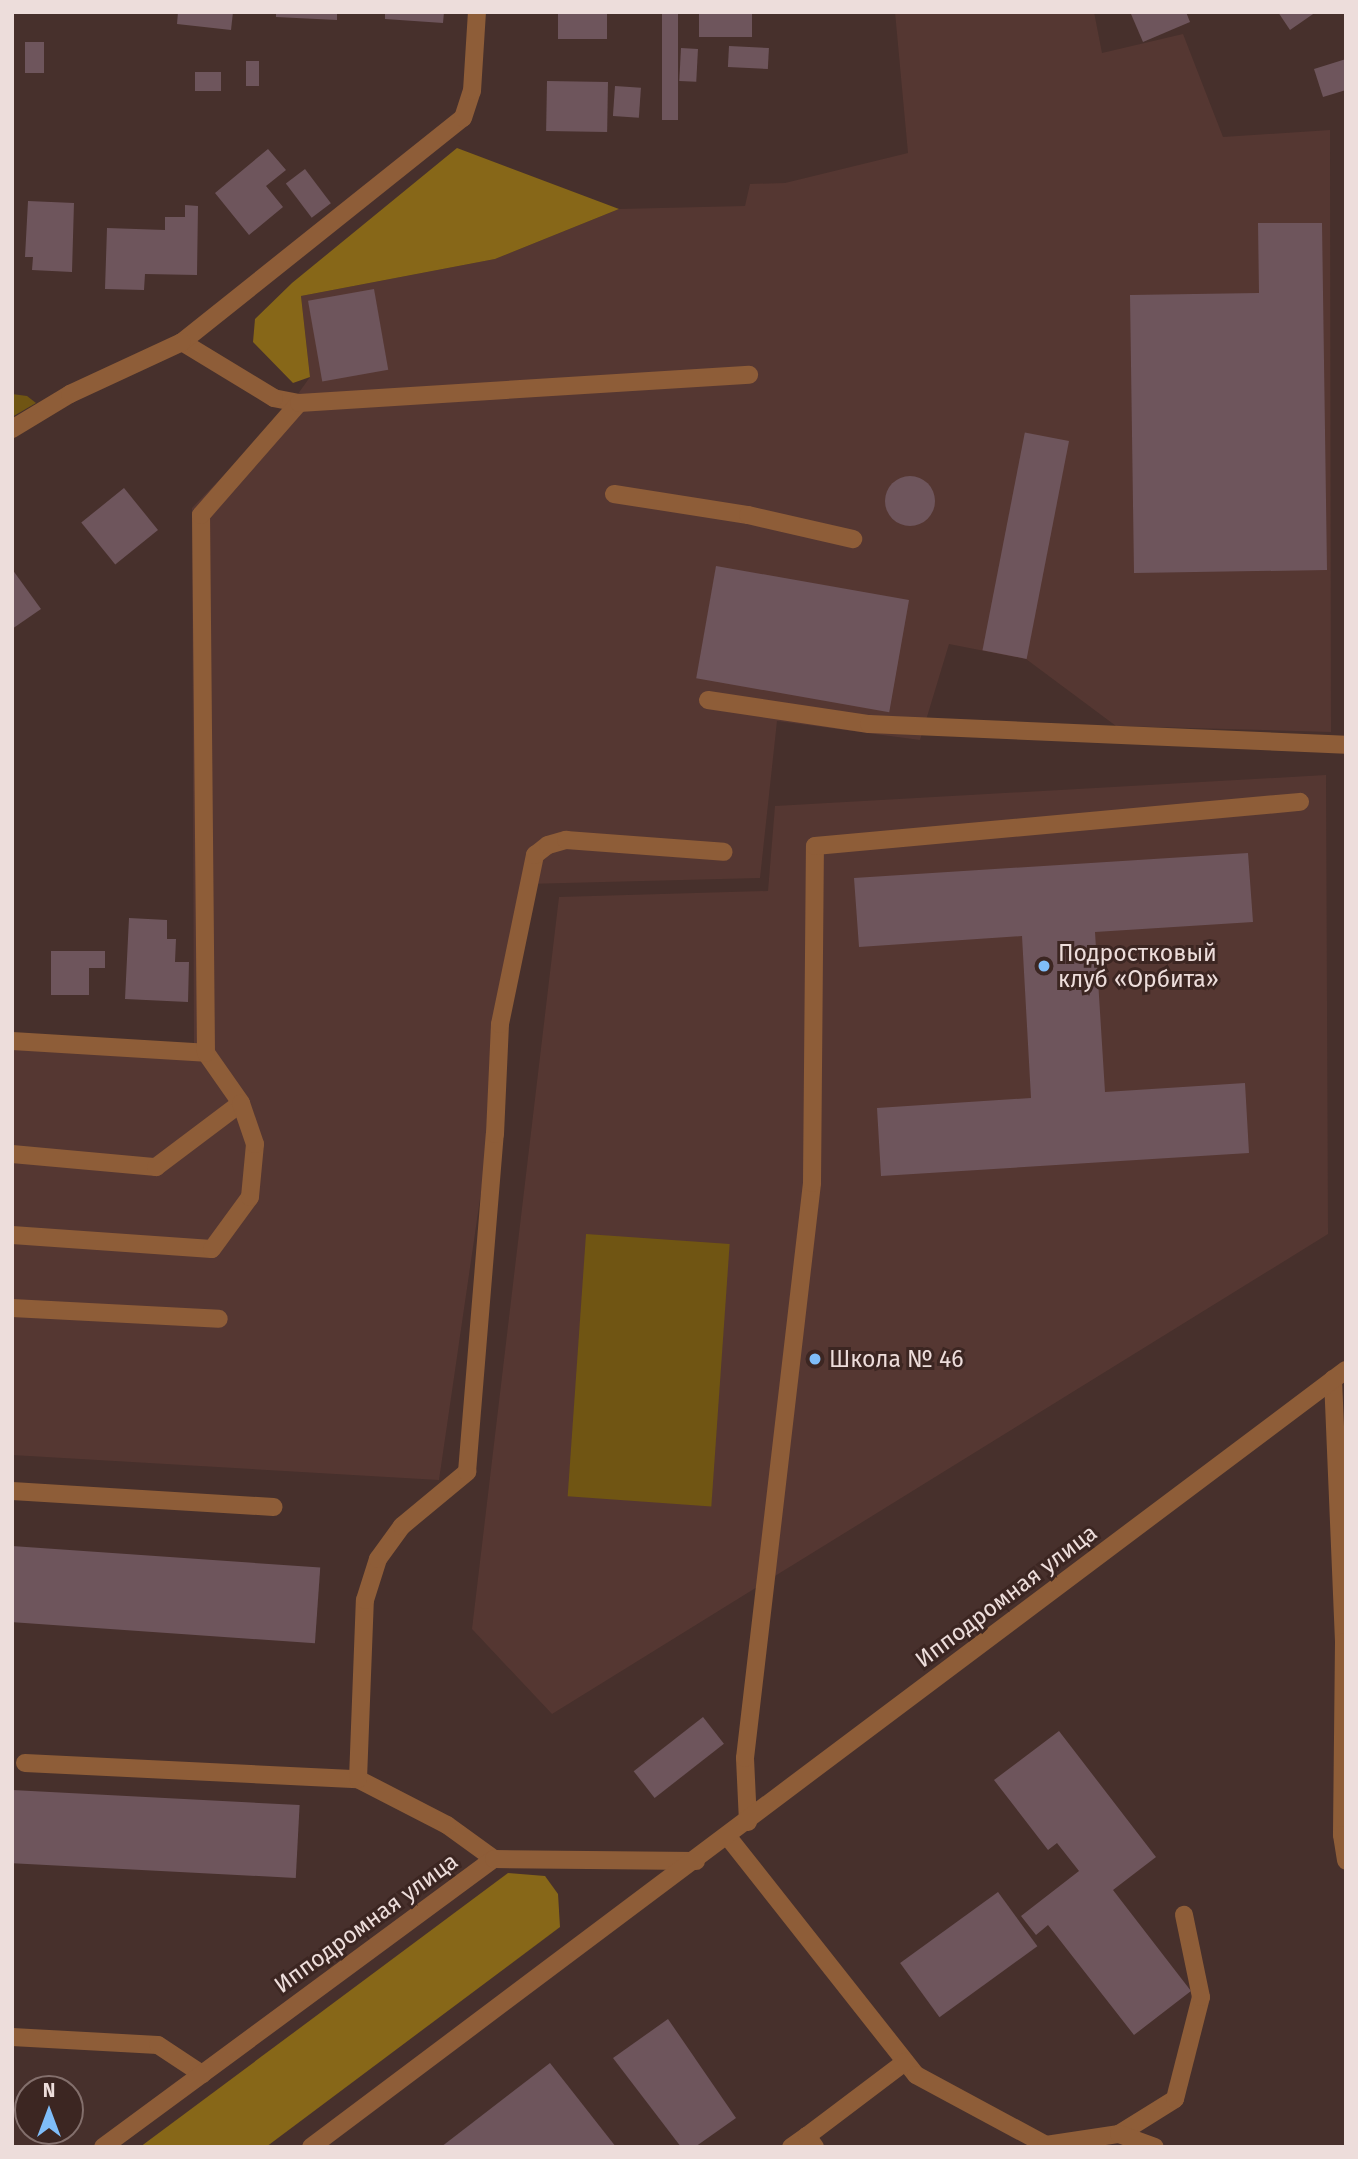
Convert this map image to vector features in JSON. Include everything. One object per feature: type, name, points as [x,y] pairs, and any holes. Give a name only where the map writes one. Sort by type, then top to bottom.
[{"type":"street","points":[[12,429],[70,394],[182,342],[463,118],[472,91],[477,12]]},
{"type":"street","points":[[182,342],[274,398],[299,402],[749,375]]},
{"type":"street","points":[[12,1235],[212,1249],[250,1197],[255,1144],[241,1103],[206,1053],[201,515],[299,402]]},
{"type":"street","points":[[614,494],[748,515],[853,539]]},
{"type":"street","points":[[708,700],[869,724],[1346,745]]},
{"type":"street","points":[[748,1822],[745,1758],[812,1183],[814,846],[1300,802]]},
{"type":"street","points":[[358,1779],[365,1600],[378,1559],[402,1526],[467,1472],[495,1134],[500,1024],[536,855],[548,845],[566,840],[724,852]]},
{"type":"street","points":[[12,1041],[206,1053]]},
{"type":"street","points":[[12,1154],[156,1167],[241,1103]]},
{"type":"street","points":[[12,1308],[219,1319]]},
{"type":"street","points":[[1340,1374],[1346,1861]]},
{"type":"street","name":"Ипподромная улица","points":[[311,2147],[748,1822],[1340,1374]]},
{"type":"street","points":[[12,1491],[274,1507]]},
{"type":"street","points":[[25,1763],[358,1779],[447,1825],[494,1859]]},
{"type":"street","points":[[728,1837],[916,2075],[1050,2146],[1119,2134],[1175,2099],[1201,1997],[1184,1915]]},
{"type":"street","name":"Ипподромная улица","points":[[103,2147],[494,1859],[696,1861]]},
{"type":"street","points":[[12,2037],[159,2045],[202,2074]]},
{"type":"street","points":[[791,2147],[811,2141],[905,2062]]},
{"type":"street","points":[[1119,2134],[1154,2147]]},
{"type":"shaded area","points":[[895,12],[1094,12],[1102,53],[1183,34],[1223,137],[1330,130],[1331,732],[1116,726],[1026,659],[949,644],[920,740],[777,721],[760,878],[526,884],[439,1480],[12,1455],[12,1045],[194,1058],[192,508],[285,412],[310,377],[301,296],[495,259],[619,209],[745,206],[750,184],[785,183],[908,153]]},
{"type":"shaded area","points":[[457,148],[619,209],[495,259],[301,296],[310,377],[293,383],[253,342],[255,319],[292,283]]},
{"type":"shaded area","points":[[12,394],[27,396],[36,403],[12,417]]},
{"type":"shaded area","name":"Школа № 46","points":[[1326,775],[1328,1234],[552,1714],[472,1629],[559,897],[768,891],[775,806]]},
{"type":"shaded area","points":[[586,1234],[730,1244],[711,1506],[568,1496]]},
{"type":"shaded area","points":[[508,1873],[545,1876],[558,1894],[560,1927],[266,2147],[140,2147]]},
{"type":"building","points":[[178,12],[233,12],[231,30],[177,24]]},
{"type":"building","points":[[276,12],[337,12],[337,20],[276,17]]},
{"type":"building","points":[[385,12],[444,12],[443,23],[385,19]]},
{"type":"building","points":[[558,12],[607,12],[607,39],[558,39]]},
{"type":"building","points":[[662,12],[678,12],[678,120],[662,120]]},
{"type":"building","points":[[699,12],[752,12],[752,37],[699,37]]},
{"type":"building","points":[[1186,12],[1190,22],[1143,42],[1131,14]]},
{"type":"building","points":[[1278,12],[1316,12],[1290,30]]},
{"type":"building","points":[[25,42],[44,42],[44,73],[25,73]]},
{"type":"building","points":[[729,46],[769,48],[768,69],[728,67]]},
{"type":"building","points":[[681,48],[698,49],[696,82],[679,81]]},
{"type":"building","points":[[1346,59],[1346,90],[1323,97],[1314,69]]},
{"type":"building","points":[[246,61],[259,61],[259,86],[246,86]]},
{"type":"building","points":[[195,72],[221,72],[221,91],[195,91]]},
{"type":"building","points":[[547,81],[608,82],[607,132],[546,131]]},
{"type":"building","points":[[615,86],[641,88],[639,118],[613,116]]},
{"type":"building","points":[[268,149],[286,170],[266,186],[283,207],[249,235],[215,193]]},
{"type":"building","points":[[305,169],[331,203],[312,218],[286,183]]},
{"type":"building","points":[[28,201],[74,203],[72,272],[32,270],[33,257],[25,257]]},
{"type":"building","points":[[185,205],[198,206],[197,275],[145,274],[144,290],[105,289],[107,228],[165,230],[165,217],[185,217]]},
{"type":"building","points":[[1258,223],[1322,223],[1327,570],[1134,573],[1130,295],[1259,293]]},
{"type":"building","points":[[374,289],[388,370],[322,381],[308,301]]},
{"type":"building","points":[[1025,432],[1069,441],[1027,659],[982,650]]},
{"type":"building","points":[[910,476],[928,483],[935,501],[928,519],[910,526],[892,519],[885,501],[892,483]]},
{"type":"building","points":[[124,488],[158,530],[115,565],[81,523]]},
{"type":"building","points":[[716,566],[909,600],[889,712],[696,678]]},
{"type":"building","points":[[12,569],[41,609],[12,629]]},
{"type":"building","points":[[1248,853],[1253,922],[1095,932],[1105,1092],[1245,1083],[1249,1153],[881,1176],[877,1108],[1031,1098],[1022,936],[859,947],[854,878]]},
{"type":"building","points":[[129,918],[167,920],[167,939],[176,939],[175,962],[189,962],[188,1002],[125,999]]},
{"type":"building","points":[[51,951],[105,951],[105,968],[89,968],[89,995],[51,995]]},
{"type":"building","points":[[12,1546],[320,1568],[315,1643],[12,1622]]},
{"type":"building","points":[[703,1717],[724,1744],[655,1798],[634,1771]]},
{"type":"building","points":[[1059,1731],[1156,1857],[1113,1890],[1191,1991],[1134,2035],[1048,1925],[1036,1935],[1021,1916],[1079,1871],[1057,1843],[1048,1850],[994,1780]]},
{"type":"building","points":[[12,1790],[300,1805],[296,1878],[12,1863]]},
{"type":"building","points":[[998,1892],[1037,1946],[939,2017],[900,1963]]},
{"type":"building","points":[[668,2019],[736,2118],[695,2147],[681,2147],[613,2058]]},
{"type":"building","points":[[550,2063],[616,2147],[441,2147]]},
{"type":"place","name":"Подростковый клуб «Орбита»","points":[[1044,966]]},
{"type":"place","name":"Школа № 46","points":[[815,1359]]}]
